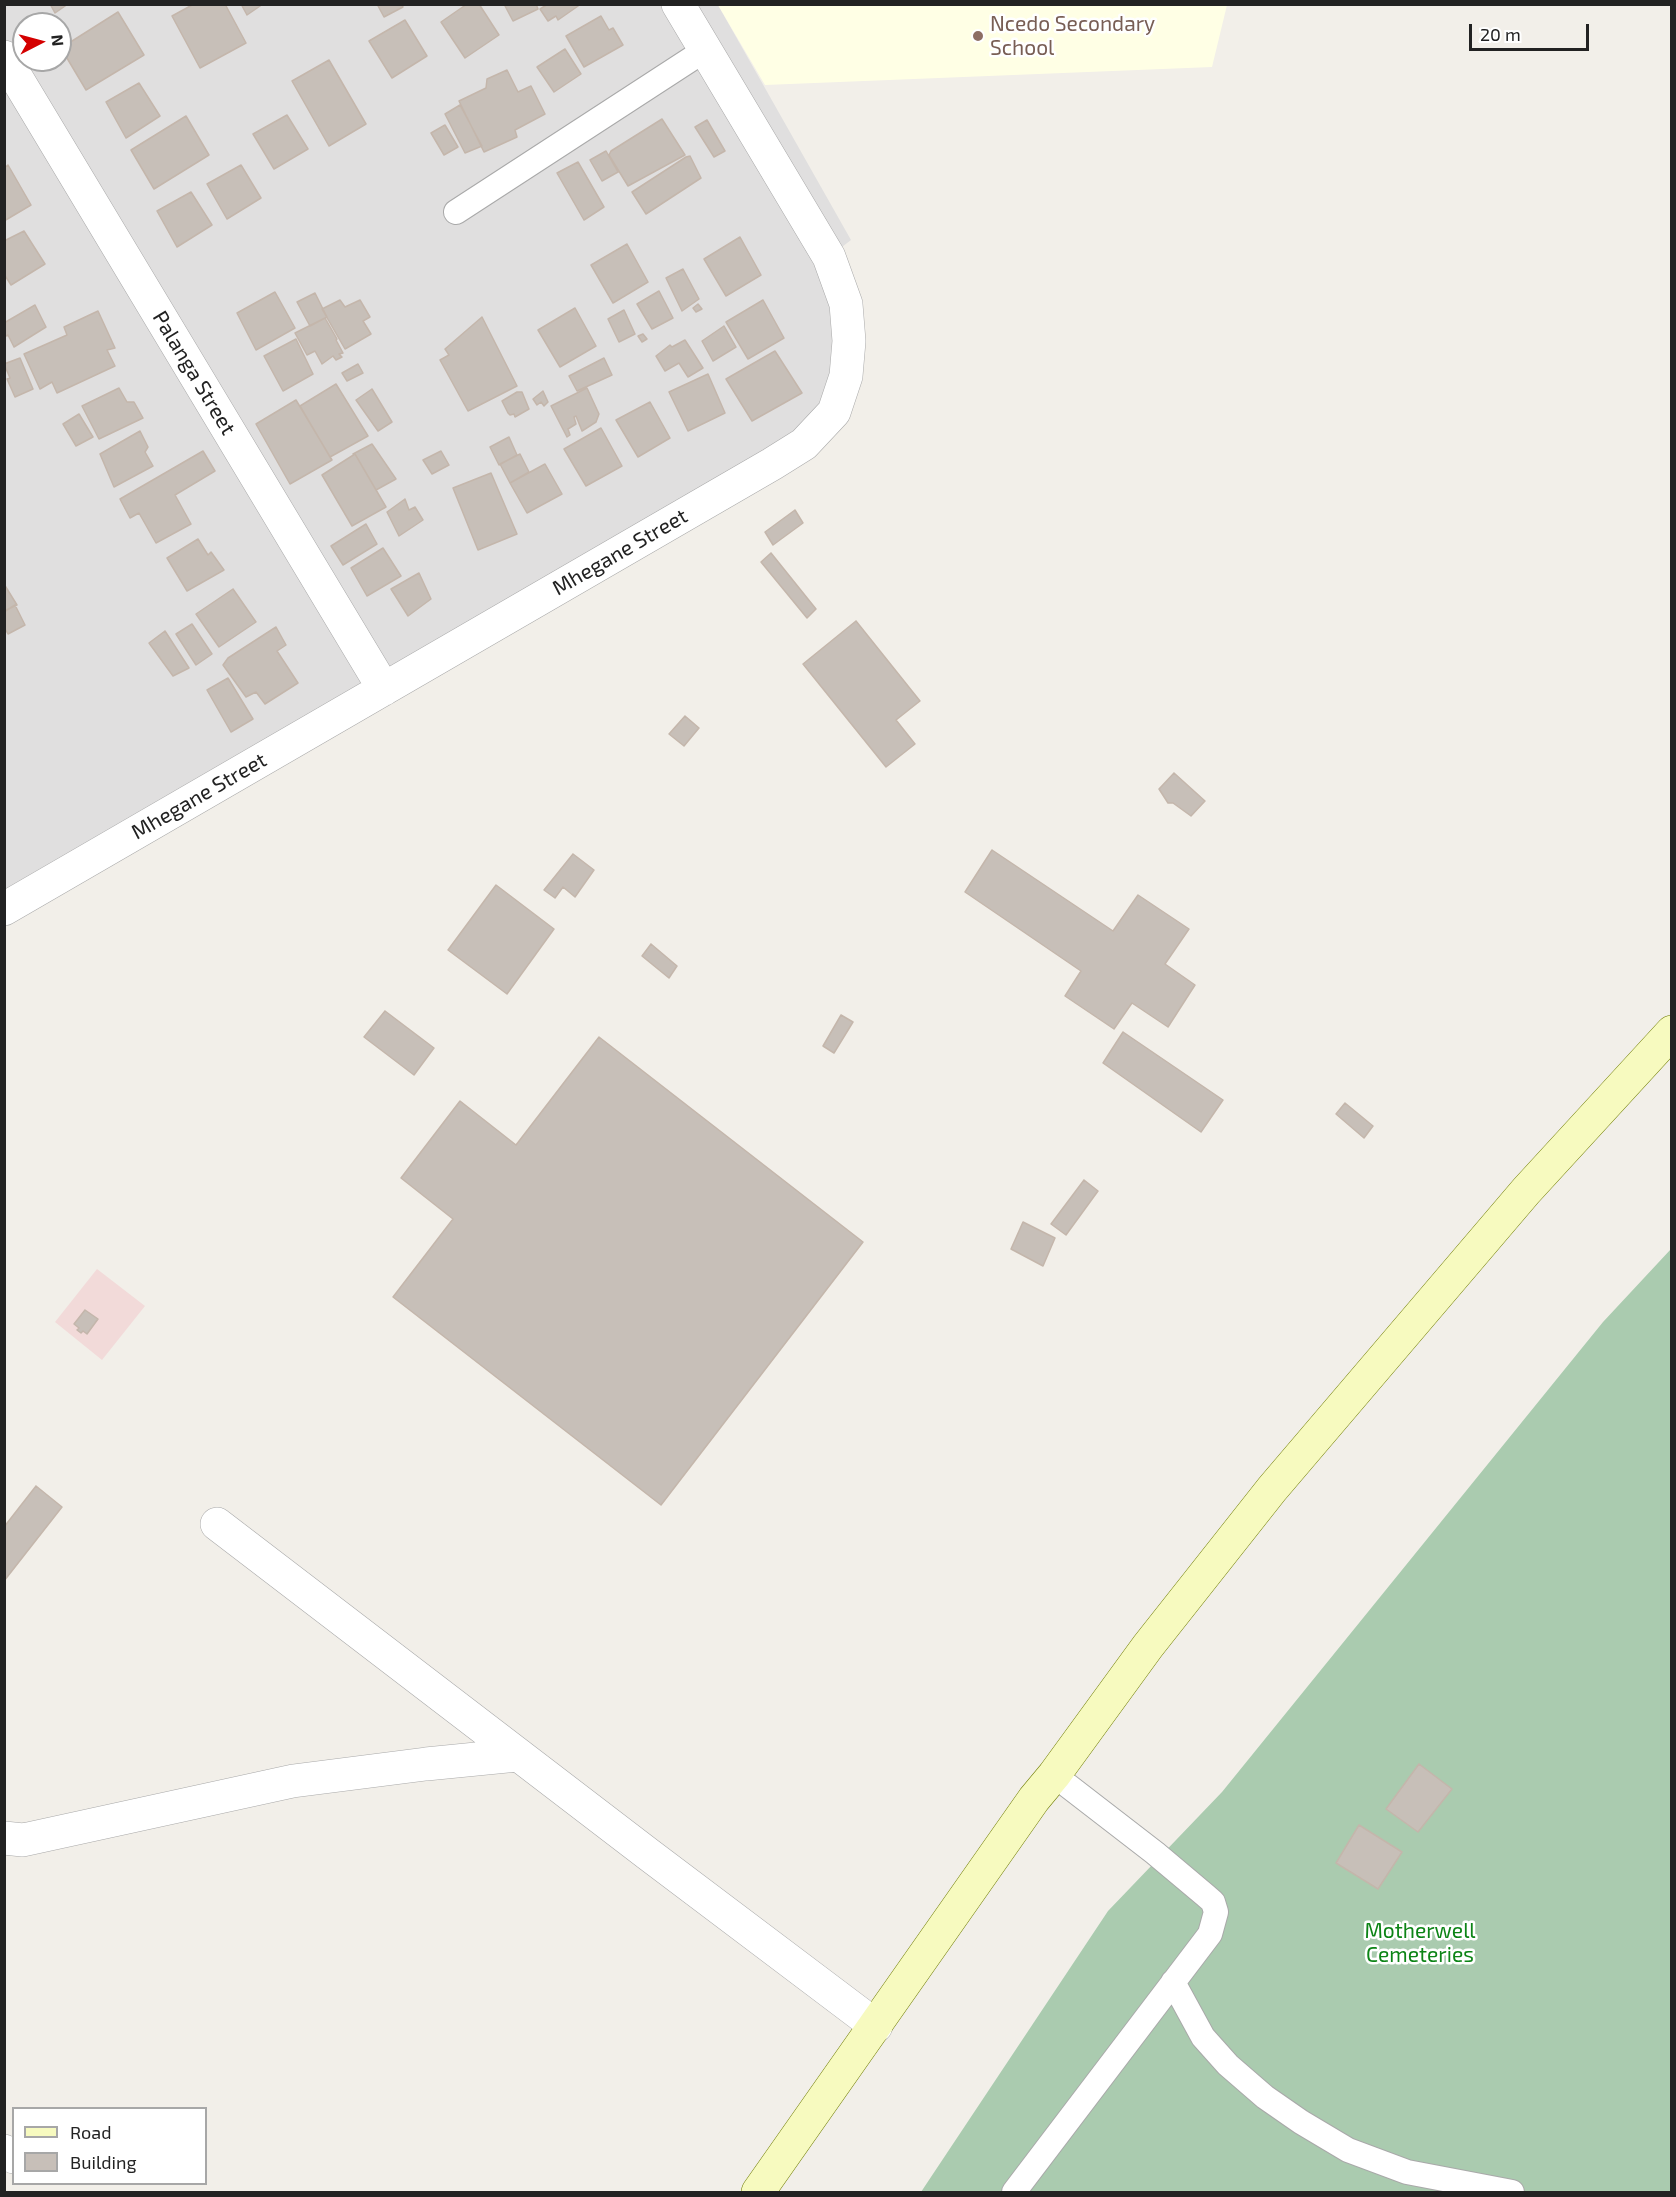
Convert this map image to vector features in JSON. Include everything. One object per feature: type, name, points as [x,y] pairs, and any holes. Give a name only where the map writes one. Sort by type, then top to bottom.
[{"type":"main road","points":[[758,2193],[1034,1799],[1148,1646],[1272,1489],[1518,1199],[1671,1032]]},
{"type":"street","name":"Mhegane Street","points":[[4,909],[804,444],[834,412],[846,376],[849,340],[846,304],[829,256],[678,4]]},
{"type":"street","name":"Palanga Street","points":[[4,57],[384,689]]},
{"type":"street","points":[[217,1524],[517,1755],[876,2026]]},
{"type":"street","points":[[4,1838],[23,1840],[293,1781],[517,1755]]},
{"type":"lane","points":[[456,212],[705,50]]},
{"type":"lane","points":[[1014,2193],[1210,1934],[1216,1912],[1213,1902],[1155,1852],[1054,1775]]},
{"type":"lane","points":[[1173,1982],[1203,2037],[1228,2065],[1265,2097],[1301,2122],[1348,2150],[1407,2172],[1512,2193]]},
{"type":"shaded area","points":[[5,5],[718,5],[851,240],[829,257],[846,304],[834,412],[5,909]]},
{"type":"shaded area","name":"Ncedo Secondary School","points":[[718,5],[1227,5],[1212,67],[765,85]]},
{"type":"shaded area","points":[[97,1269],[145,1306],[102,1360],[55,1322]]},
{"type":"green space","name":"Motherwell Cemeteries","points":[[1671,1249],[1671,2192],[921,2192],[1108,1911],[1222,1792],[1603,1322]]},
{"type":"building","points":[[50,4],[68,4],[56,12]]},
{"type":"building","points":[[194,4],[225,4],[246,43],[200,68],[172,16]]},
{"type":"building","points":[[241,4],[263,4],[247,15]]},
{"type":"building","points":[[377,4],[401,4],[403,7],[384,17]]},
{"type":"building","points":[[467,4],[479,4],[499,35],[465,58],[441,22]]},
{"type":"building","points":[[504,4],[536,4],[538,9],[513,21]]},
{"type":"building","points":[[548,4],[581,4],[558,20],[556,16],[548,21],[540,9]]},
{"type":"building","points":[[118,12],[144,55],[86,90],[72,66],[72,41]]},
{"type":"building","points":[[601,16],[609,30],[613,28],[623,45],[584,67],[566,36]]},
{"type":"building","points":[[405,20],[427,56],[392,78],[369,41]]},
{"type":"building","points":[[565,49],[581,74],[554,92],[537,67]]},
{"type":"building","points":[[329,60],[366,124],[329,146],[292,81]]},
{"type":"building","points":[[507,70],[518,92],[531,86],[545,114],[515,130],[517,137],[484,152],[459,101],[486,88],[487,79]]},
{"type":"building","points":[[139,83],[160,116],[126,138],[106,102]]},
{"type":"building","points":[[460,105],[482,146],[465,153],[445,114]]},
{"type":"building","points":[[287,115],[308,149],[274,169],[253,134]]},
{"type":"building","points":[[186,116],[209,155],[154,189],[131,150]]},
{"type":"building","points":[[662,119],[685,155],[628,186],[609,155],[611,151]]},
{"type":"building","points":[[707,120],[725,151],[714,157],[695,127]]},
{"type":"building","points":[[445,125],[458,147],[444,155],[431,133]]},
{"type":"building","points":[[606,151],[618,172],[602,181],[590,160]]},
{"type":"building","points":[[690,156],[701,178],[646,214],[632,192]]},
{"type":"building","points":[[578,162],[604,207],[584,220],[557,173]]},
{"type":"building","points":[[8,165],[31,205],[4,221],[4,168]]},
{"type":"building","points":[[241,165],[261,198],[227,219],[207,184]]},
{"type":"building","points":[[191,192],[212,225],[177,247],[157,211]]},
{"type":"building","points":[[24,231],[45,264],[11,285],[4,274],[4,241]]},
{"type":"building","points":[[740,237],[761,275],[726,296],[704,259]]},
{"type":"building","points":[[627,244],[648,282],[613,303],[591,265]]},
{"type":"building","points":[[683,269],[699,299],[682,311],[666,278]]},
{"type":"building","points":[[659,291],[673,318],[652,329],[637,304]]},
{"type":"building","points":[[275,292],[295,328],[256,350],[237,313]]},
{"type":"building","points":[[315,293],[327,317],[310,326],[297,302]]},
{"type":"building","points":[[340,300],[345,307],[360,300],[370,317],[363,321],[371,334],[345,349],[322,309]]},
{"type":"building","points":[[763,300],[784,338],[748,359],[726,322]]},
{"type":"building","points":[[698,304],[702,309],[696,312],[693,308]]},
{"type":"building","points":[[35,305],[46,327],[14,347],[8,335],[4,334],[4,323]]},
{"type":"building","points":[[575,308],[596,346],[560,367],[538,330]]},
{"type":"building","points":[[624,310],[635,334],[619,342],[608,319]]},
{"type":"building","points":[[98,311],[115,348],[107,350],[115,366],[57,393],[52,382],[40,389],[24,354],[67,335],[64,327]]},
{"type":"building","points":[[482,317],[517,386],[468,411],[440,360],[449,355],[445,349]]},
{"type":"building","points":[[325,318],[343,353],[339,354],[342,357],[336,360],[333,356],[322,364],[315,351],[307,355],[295,333]]},
{"type":"building","points":[[724,326],[736,347],[713,361],[702,341]]},
{"type":"building","points":[[643,334],[647,339],[642,342],[638,336]]},
{"type":"building","points":[[296,339],[313,374],[283,391],[264,356]]},
{"type":"building","points":[[685,340],[703,368],[688,377],[679,363],[665,371],[656,356],[670,345],[672,347]]},
{"type":"building","points":[[775,351],[802,393],[752,421],[726,379]]},
{"type":"building","points":[[20,358],[33,389],[15,397],[7,379],[10,378],[4,364]]},
{"type":"building","points":[[604,358],[612,375],[577,391],[569,376]]},
{"type":"building","points":[[358,364],[363,373],[347,381],[342,373]]},
{"type":"building","points":[[708,374],[725,413],[688,431],[669,392]]},
{"type":"building","points":[[336,384],[368,436],[330,457],[300,406]]},
{"type":"building","points":[[119,388],[127,402],[134,402],[143,418],[99,439],[82,406]]},
{"type":"building","points":[[587,388],[599,414],[596,422],[582,431],[576,416],[574,417],[576,424],[568,429],[570,435],[567,437],[551,406]]},
{"type":"building","points":[[372,389],[392,422],[378,431],[356,400]]},
{"type":"building","points":[[543,391],[548,402],[544,406],[541,402],[537,405],[533,399]]},
{"type":"building","points":[[517,392],[522,392],[529,409],[515,417],[514,414],[508,413],[502,401]]},
{"type":"building","points":[[296,400],[332,460],[290,484],[256,424]]},
{"type":"building","points":[[650,402],[670,438],[638,457],[616,420]]},
{"type":"building","points":[[79,414],[93,437],[76,446],[63,424]]},
{"type":"building","points":[[601,428],[622,466],[586,486],[564,449]]},
{"type":"building","points":[[140,431],[148,447],[145,452],[153,466],[114,487],[100,454]]},
{"type":"building","points":[[509,437],[517,455],[499,465],[490,447]]},
{"type":"building","points":[[372,444],[396,479],[376,490],[353,454]]},
{"type":"building","points":[[203,451],[215,471],[175,495],[191,524],[156,543],[139,513],[130,518],[120,499]]},
{"type":"building","points":[[441,451],[449,465],[432,474],[423,460]]},
{"type":"building","points":[[355,454],[386,507],[352,526],[322,475]]},
{"type":"building","points":[[520,454],[529,472],[510,483],[500,464]]},
{"type":"building","points":[[545,464],[562,494],[527,513],[510,483]]},
{"type":"building","points":[[491,473],[517,534],[478,550],[453,488]]},
{"type":"building","points":[[405,499],[409,510],[415,507],[423,520],[399,536],[387,512]]},
{"type":"building","points":[[795,510],[803,523],[773,545],[765,532]]},
{"type":"building","points":[[366,524],[377,544],[343,565],[331,546]]},
{"type":"building","points":[[198,539],[208,555],[211,552],[224,570],[187,591],[167,558]]},
{"type":"building","points":[[383,548],[401,576],[367,596],[351,568]]},
{"type":"building","points":[[771,553],[816,609],[807,618],[761,562]]},
{"type":"building","points":[[419,573],[431,599],[408,616],[391,589]]},
{"type":"building","points":[[4,584],[17,605],[4,611]]},
{"type":"building","points":[[233,589],[256,622],[219,647],[196,614]]},
{"type":"building","points":[[15,605],[25,625],[8,634],[4,627],[4,612]]},
{"type":"building","points":[[856,621],[920,701],[896,720],[915,744],[886,767],[803,664]]},
{"type":"building","points":[[192,624],[212,654],[196,665],[176,634]]},
{"type":"building","points":[[276,627],[286,645],[277,651],[298,683],[265,704],[256,692],[246,697],[223,665],[228,658]]},
{"type":"building","points":[[165,631],[189,668],[173,676],[149,643]]},
{"type":"building","points":[[228,678],[253,719],[231,732],[207,690]]},
{"type":"building","points":[[685,716],[699,728],[684,746],[669,734]]},
{"type":"building","points":[[1174,773],[1205,801],[1191,816],[1173,803],[1168,803],[1159,789]]},
{"type":"building","points":[[992,850],[1113,931],[1138,895],[1189,929],[1165,964],[1195,985],[1168,1027],[1132,1003],[1114,1029],[1065,996],[1081,971],[965,892]]},
{"type":"building","points":[[573,854],[594,870],[575,897],[563,887],[555,898],[544,890]]},
{"type":"building","points":[[496,885],[554,929],[507,994],[448,950]]},
{"type":"building","points":[[651,944],[677,966],[669,978],[642,956]]},
{"type":"building","points":[[385,1011],[434,1048],[414,1075],[364,1037]]},
{"type":"building","points":[[841,1015],[853,1022],[834,1053],[823,1046]]},
{"type":"building","points":[[1123,1032],[1223,1100],[1201,1132],[1103,1063]]},
{"type":"building","points":[[599,1037],[863,1242],[661,1505],[393,1297],[453,1219],[401,1178],[460,1101],[516,1145]]},
{"type":"building","points":[[1345,1103],[1373,1126],[1364,1138],[1336,1114]]},
{"type":"building","points":[[1084,1180],[1098,1191],[1066,1235],[1051,1224]]},
{"type":"building","points":[[1023,1222],[1055,1238],[1043,1266],[1011,1249]]},
{"type":"building","points":[[85,1310],[98,1319],[87,1334],[77,1330],[79,1328],[74,1324]]},
{"type":"building","points":[[36,1486],[62,1507],[4,1581],[4,1527]]},
{"type":"building","points":[[1419,1764],[1452,1789],[1418,1832],[1386,1809]]},
{"type":"building","points":[[1359,1825],[1402,1852],[1378,1889],[1336,1863]]},
{"type":"place","name":"Ncedo Secondary School","points":[[978,36]]}]
